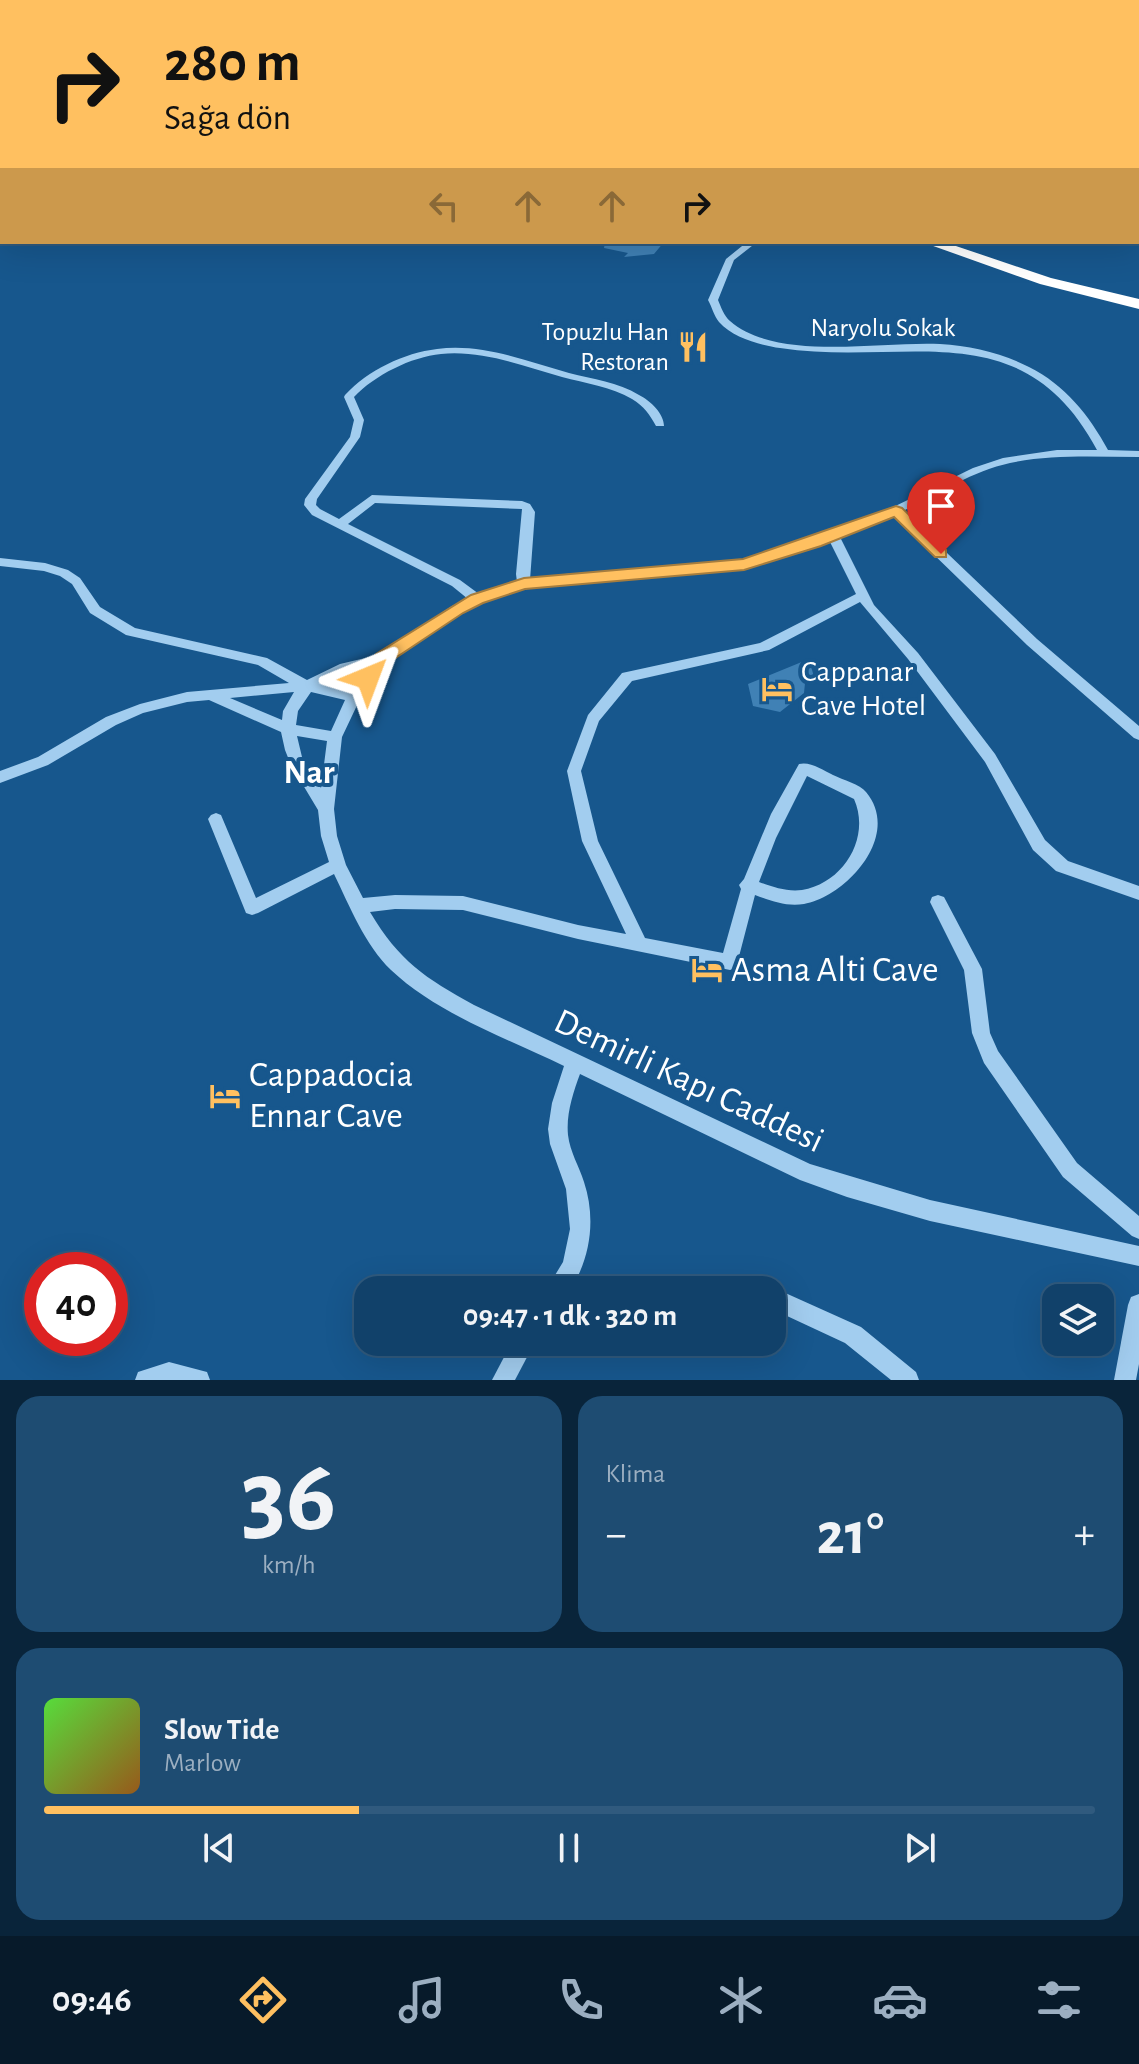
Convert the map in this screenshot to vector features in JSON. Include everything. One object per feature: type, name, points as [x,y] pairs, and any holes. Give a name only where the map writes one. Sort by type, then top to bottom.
[{"type":"highway","points":[[935,244],[1046,281],[1139,304]]},
{"type":"highway","points":[[967,244],[1039,268],[1139,293]]},
{"type":"street","name":"Naryolu Sokak","points":[[751,244],[726,265],[713,300],[720,316],[740,331],[777,345],[806,350],[938,347],[987,354],[1027,371],[1063,394],[1086,417],[1103,451]]},
{"type":"street","points":[[477,599],[456,583],[316,512],[310,505],[311,499],[355,437],[359,420],[349,397],[355,388],[404,360],[438,351],[470,351],[516,360],[635,396],[654,411],[660,424]]},
{"type":"street","points":[[0,777],[43,761],[111,721],[140,709],[176,699],[306,686],[330,672],[382,659],[477,599],[524,584],[744,565],[833,536],[896,511],[977,470],[1007,460],[1057,453],[1103,451],[1139,454]]},
{"type":"street","points":[[340,524],[372,499],[518,504],[529,512],[522,574],[524,584]]},
{"type":"street","points":[[896,511],[1032,642],[1139,734]]},
{"type":"street","points":[[833,536],[869,607],[913,656],[990,758],[1039,845],[1062,866],[1139,893]]},
{"type":"street","points":[[0,562],[45,567],[64,573],[76,581],[95,610],[131,632],[262,661],[306,686],[354,697]]},
{"type":"street","points":[[640,945],[590,841],[574,771],[593,719],[627,677],[764,647],[864,595]]},
{"type":"street","name":"Demirli Kapı Caddesi","points":[[326,809],[335,737],[354,697],[382,659]]},
{"type":"street","points":[[288,729],[293,708],[306,686]]},
{"type":"street","points":[[213,697],[288,729],[335,737]]},
{"type":"street","name":"Demirli Kapı Caddesi","points":[[288,729],[292,752],[326,809],[338,865],[358,906],[397,964],[434,992],[807,1173],[842,1187],[921,1209],[1139,1256]]},
{"type":"street","points":[[358,906],[418,901],[463,903],[640,945],[730,962],[747,885],[773,823],[804,768],[860,795],[870,819],[867,840],[856,865],[847,873],[808,896],[775,895],[747,885]]},
{"type":"street","points":[[216,819],[252,908],[338,865]]},
{"type":"street","points":[[938,902],[973,969],[981,1033],[991,1057],[1070,1170],[1139,1229]]},
{"type":"street","points":[[569,1276],[579,1238],[576,1190],[558,1131],[560,1107],[575,1062]]},
{"type":"street","points":[[786,1304],[853,1335],[908,1380]]},
{"type":"street","points":[[1125,1380],[1139,1305]]},
{"type":"street","points":[[503,1380],[516,1356]]},
{"type":"street","points":[[146,1380],[169,1373],[199,1380]]},
{"type":"building","points":[[605,244],[662,244],[654,254],[624,257],[628,253],[604,248]]},
{"type":"building","name":"Cappanar Cave Hotel","points":[[809,659],[814,677],[805,683],[804,693],[780,712],[753,706],[748,684]]},
{"type":"place","name":"Topuzlu Han Restoran","points":[[693,347]]},
{"type":"place","name":"Cappanar Cave Hotel","points":[[777,689]]},
{"type":"place","name":"Asma Alti Cave","points":[[707,970]]},
{"type":"place","name":"Cappadocia Ennar Cave","points":[[225,1096]]},
{"type":"district","name":"Nar","points":[[309,773]]},
{"type":"route","points":[[368,678],[382,659],[457,609],[503,589],[524,584],[744,565],[896,511],[941,554]]}]
